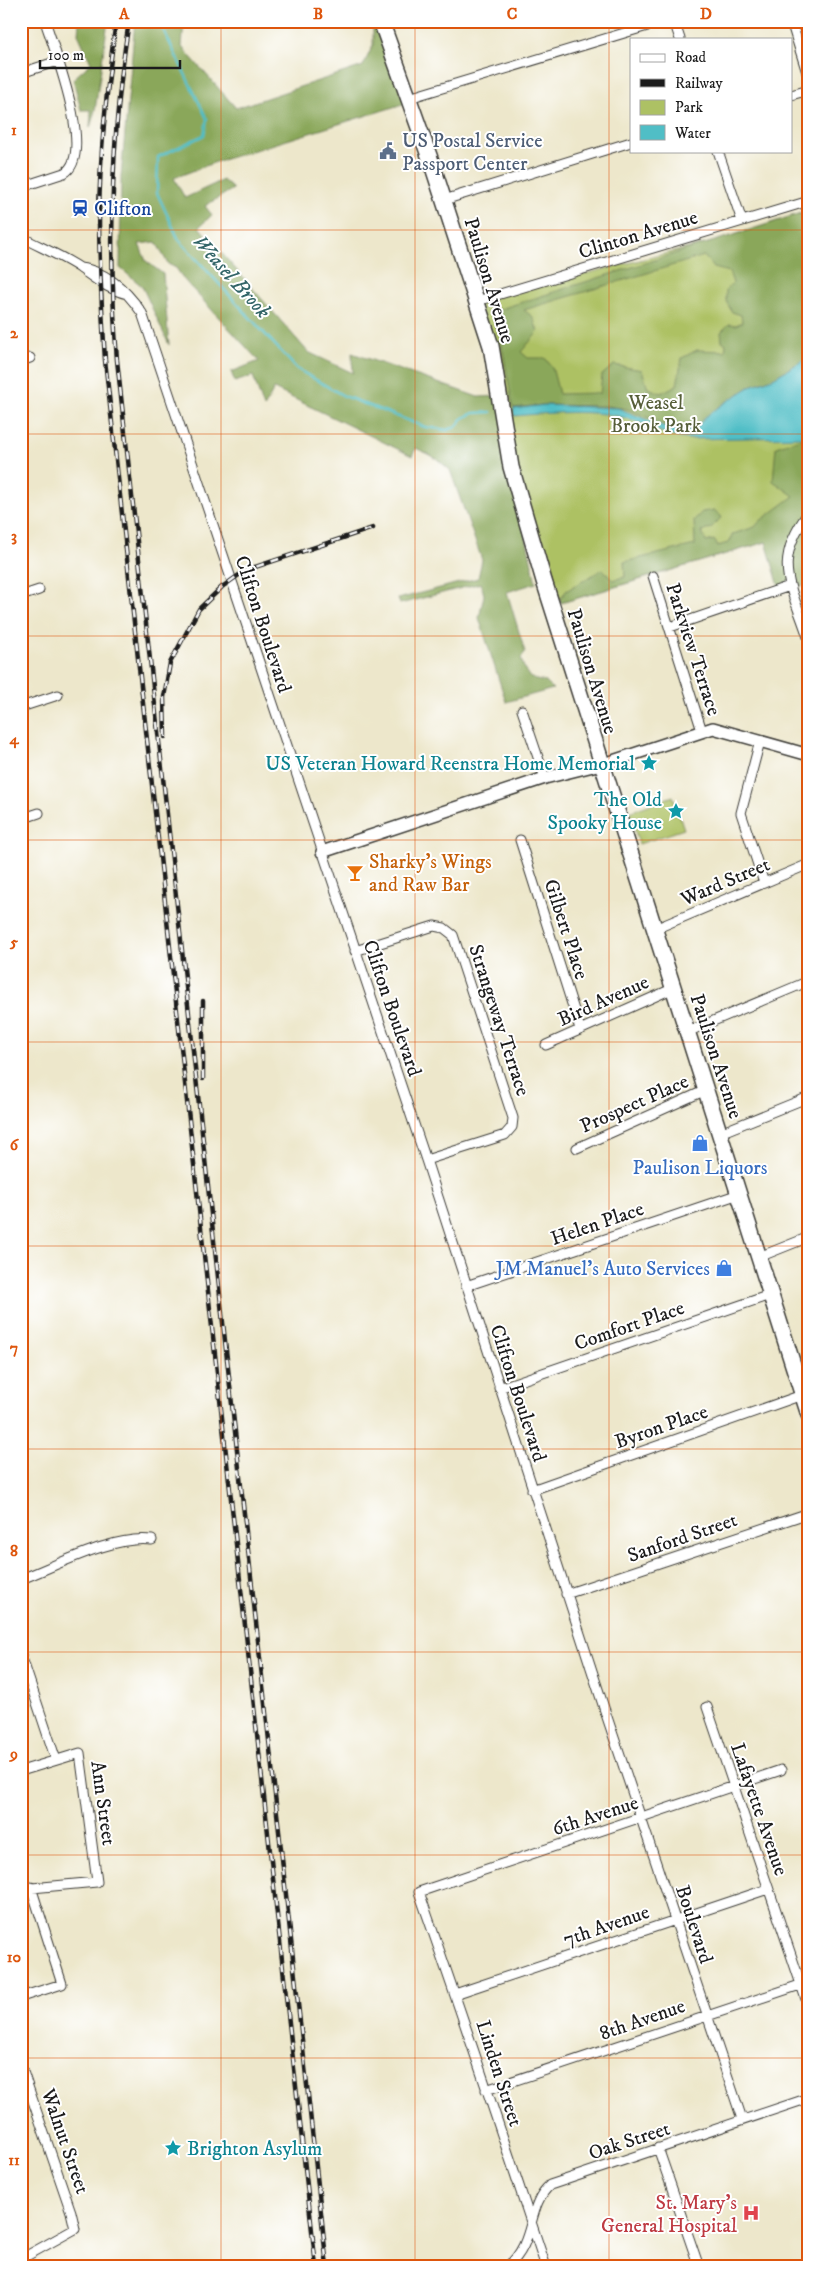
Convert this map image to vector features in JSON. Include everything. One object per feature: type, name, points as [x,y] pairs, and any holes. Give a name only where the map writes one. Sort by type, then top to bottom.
[{"type":"main road","name":"Paulison Avenue","points":[[381,21],[444,200],[491,346],[511,467],[601,764],[621,819],[809,1415]]},
{"type":"street","points":[[21,187],[64,173],[73,166],[75,144],[73,112],[45,21]]},
{"type":"street","points":[[409,98],[664,21]]},
{"type":"street","points":[[674,21],[680,38]]},
{"type":"street","points":[[791,21],[809,79]]},
{"type":"street","points":[[21,74],[58,61]]},
{"type":"street","points":[[792,95],[809,90]]},
{"type":"street","points":[[444,200],[630,142]]},
{"type":"street","points":[[718,152],[742,221]]},
{"type":"street","name":"Clinton Avenue","points":[[477,301],[809,201]]},
{"type":"street","name":"Clifton Boulevard","points":[[21,237],[80,268],[92,269],[117,283],[142,313],[145,320],[426,1160],[498,1388],[614,1739]]},
{"type":"street","points":[[809,512],[796,530],[787,553],[786,571],[809,640]]},
{"type":"street","name":"Parkview Terrace","points":[[653,576],[702,732]]},
{"type":"street","points":[[670,627],[790,586]]},
{"type":"street","points":[[21,596],[39,590]]},
{"type":"street","points":[[21,707],[58,695]]},
{"type":"street","points":[[522,710],[546,778]]},
{"type":"street","points":[[322,852],[546,778],[601,764],[713,728],[809,755]]},
{"type":"street","points":[[760,741],[741,813],[764,883]]},
{"type":"street","points":[[21,819],[39,813]]},
{"type":"street","name":"Gilbert Place","points":[[520,840],[580,1029]]},
{"type":"street","name":"Ward Street","points":[[655,929],[809,864]]},
{"type":"street","name":"Strangeway Terrace","points":[[355,951],[434,926],[444,928],[454,936],[513,1118],[512,1127],[505,1135],[426,1160]]},
{"type":"street","points":[[688,1032],[809,981]]},
{"type":"street","name":"Bird Avenue","points":[[546,1045],[674,988]]},
{"type":"street","name":"Prospect Place","points":[[577,1148],[706,1090]]},
{"type":"street","points":[[720,1133],[809,1097]]},
{"type":"street","name":"Helen Place","points":[[466,1286],[739,1194]]},
{"type":"street","points":[[759,1257],[809,1237]]},
{"type":"street","name":"Comfort Place","points":[[498,1388],[770,1295]]},
{"type":"street","name":"Byron Place","points":[[532,1490],[802,1396]]},
{"type":"street","name":"Sanford Street","points":[[566,1594],[809,1513]]},
{"type":"street","points":[[21,1579],[116,1542],[140,1538],[152,1540]]},
{"type":"street","points":[[21,1654],[56,1760],[21,1771]]},
{"type":"street","name":"Lafayette Avenue","points":[[707,1707],[768,1889],[805,1983],[809,2008]]},
{"type":"street","name":"Boulevard","points":[[614,1739],[742,2120]]},
{"type":"street","name":"Ann Street","points":[[26,1888],[97,1882],[80,1753],[56,1760]]},
{"type":"street","name":"6th Avenue","points":[[419,1892],[781,1770]]},
{"type":"street","points":[[21,1997],[62,1984],[26,1888]]},
{"type":"street","name":"7th Avenue","points":[[455,1994],[768,1889]]},
{"type":"street","name":"Linden Street","points":[[419,1892],[546,2267]]},
{"type":"street","name":"8th Avenue","points":[[486,2090],[805,1983]]},
{"type":"street","name":"Walnut Street","points":[[21,2066],[72,2212],[75,2229],[21,2258]]},
{"type":"street","name":"Oak Street","points":[[506,2267],[524,2247],[542,2193],[550,2185],[809,2098]]},
{"type":"street","points":[[658,2148],[699,2267]]},
{"type":"green space","points":[[79,21],[108,21],[95,110],[90,128],[91,110],[81,110],[73,79],[91,63],[78,34]]},
{"type":"green space","points":[[135,21],[184,21],[182,47],[236,108],[363,66],[373,45],[373,21],[380,21],[410,102],[216,162],[174,178],[185,198],[223,180],[233,189],[205,206],[212,215],[199,227],[308,352],[353,373],[352,353],[478,397],[499,396],[511,467],[536,583],[507,592],[525,652],[521,659],[525,669],[529,676],[535,680],[545,681],[553,689],[506,702],[479,618],[484,595],[481,583],[400,604],[398,599],[478,578],[482,560],[450,470],[437,459],[416,448],[412,456],[274,389],[264,408],[253,376],[235,382],[231,372],[259,361],[185,281],[176,268],[168,264],[156,242],[139,244],[146,261],[163,274],[169,345],[142,286],[120,268],[121,177]]},
{"type":"green space","name":"Weasel Brook Park","points":[[809,210],[809,574],[807,575],[809,584],[791,589],[766,542],[561,603],[511,467],[477,301],[724,239]]},
{"type":"green space","points":[[809,211],[809,357],[773,378],[751,386],[723,404],[697,427],[685,429],[671,427],[627,409],[607,406],[542,405],[513,408],[501,341],[491,312]],"holes":[[[704,256],[714,268],[729,272],[733,283],[726,290],[726,301],[732,312],[741,315],[742,322],[736,325],[729,324],[721,332],[722,341],[726,344],[725,351],[697,350],[682,358],[677,385],[661,393],[648,388],[642,370],[614,365],[602,375],[600,393],[559,394],[552,367],[545,358],[528,358],[521,352],[538,332],[533,317],[524,310]]]},
{"type":"green space","points":[[809,436],[809,574],[807,575],[809,584],[780,590],[766,542],[561,603],[560,599],[566,591],[603,569],[612,580],[625,577],[624,562],[695,545],[694,520],[702,512],[714,510],[722,517],[711,528],[702,532],[706,542],[714,540],[718,546],[728,543],[733,534],[755,527],[760,521],[794,496],[773,481],[776,447]]},
{"type":"green space","points":[[673,796],[684,829],[639,844],[629,812]]},
{"type":"water","points":[[809,357],[809,436],[807,437],[688,439],[671,436],[626,418],[599,413],[570,412],[514,416],[513,409],[544,405],[618,408],[673,430],[689,430],[697,427],[705,417],[751,386],[773,378]]},
{"type":"waterway","name":"Weasel Brook","points":[[159,21],[207,119],[204,135],[158,157],[157,193],[179,240],[297,369],[344,396],[425,427],[447,430],[456,427],[463,418],[474,413],[491,412]]},
{"type":"railway","points":[[116,21],[104,118],[99,215],[105,360],[316,2267]]},
{"type":"railway","points":[[129,21],[118,106],[113,190],[113,275],[117,360],[327,2267]]},
{"type":"railway","points":[[165,737],[164,697],[170,663],[199,609],[222,587],[246,570],[373,528]]},
{"type":"railway","points":[[203,1001],[203,1079]]},
{"type":"place","name":"US Postal Service Passport Center","points":[[388,151]]},
{"type":"place","name":"Clifton","points":[[80,208]]},
{"type":"place","name":"US Veteran Howard Reenstra Home Memorial","points":[[649,763]]},
{"type":"place","name":"The Old Spooky House","points":[[676,811]]},
{"type":"place","name":"Sharky's Wings and Raw Bar","points":[[355,873]]},
{"type":"place","name":"Paulison Liquors","points":[[700,1143]]},
{"type":"place","name":"JM Manuel's Auto Services","points":[[724,1268]]},
{"type":"place","name":"Brighton Asylum","points":[[173,2148]]},
{"type":"place","name":"St. Mary's General Hospital","points":[[751,2213]]}]
